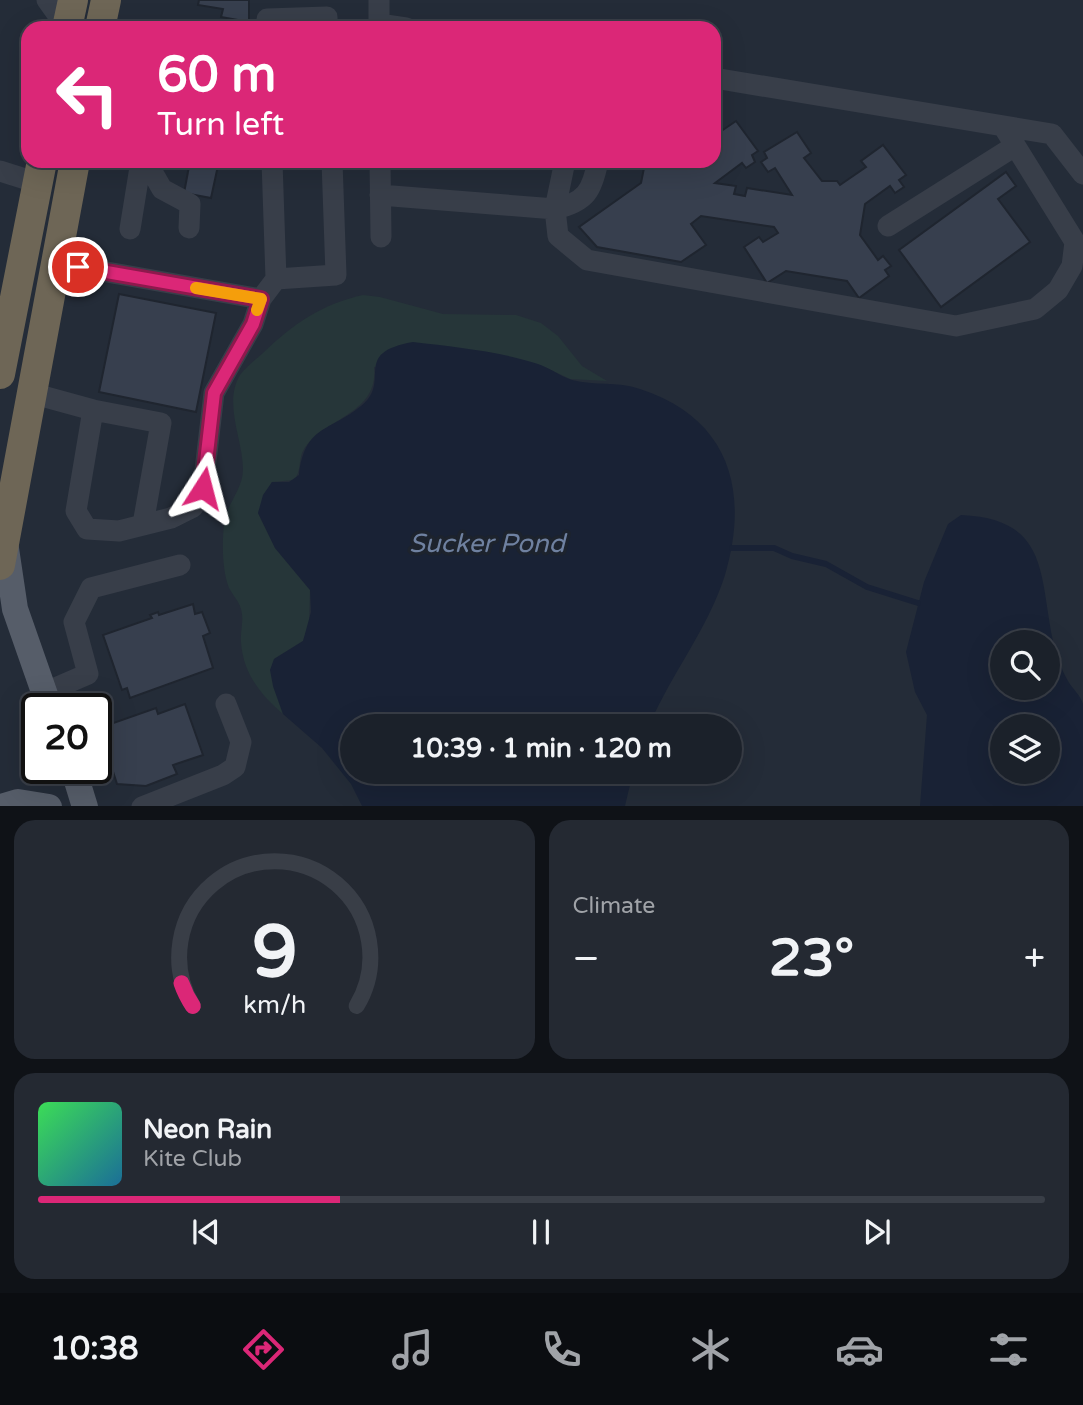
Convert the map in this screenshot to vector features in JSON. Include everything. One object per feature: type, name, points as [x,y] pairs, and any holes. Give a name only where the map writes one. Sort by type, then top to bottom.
[{"type":"highway","points":[[68,21],[72,0]]},
{"type":"highway","points":[[102,21],[106,0]]},
{"type":"highway","points":[[2,552],[74,168]]},
{"type":"highway","points":[[0,374],[40,172]]},
{"type":"main road","points":[[2,552],[15,609],[44,693]]},
{"type":"main road","points":[[78,784],[85,806]]},
{"type":"main road","points":[[4,806],[18,802],[43,806]]},
{"type":"street","points":[[47,0],[62,21]]},
{"type":"street","points":[[379,0],[379,21]]},
{"type":"street","points":[[267,21],[327,17],[327,21]]},
{"type":"street","points":[[721,79],[1052,134],[1083,174]]},
{"type":"street","points":[[564,168],[555,209],[558,236],[587,260],[956,326],[1035,309],[1058,290],[1072,266],[1079,240],[1003,126]]},
{"type":"street","points":[[888,226],[1015,146]]},
{"type":"street","points":[[130,229],[143,168]]},
{"type":"street","points":[[148,168],[162,189],[190,204],[189,229]]},
{"type":"street","points":[[93,410],[76,511],[87,528],[119,531],[171,518],[193,507],[203,488],[214,393],[253,324],[261,299],[276,279],[272,168]]},
{"type":"street","points":[[276,279],[336,275],[332,168]]},
{"type":"street","points":[[380,168],[381,237]]},
{"type":"street","points":[[380,195],[555,209],[577,204],[590,189],[596,168]]},
{"type":"street","points":[[0,172],[40,172]]},
{"type":"street","points":[[55,263],[261,299]]},
{"type":"street","points":[[31,393],[93,410],[161,423],[143,524]]},
{"type":"street","points":[[59,693],[88,674],[75,622],[92,588],[180,565]]},
{"type":"street","points":[[145,806],[223,775],[235,767],[240,742],[226,704]]},
{"type":"shaded area","points":[[363,295],[443,314],[516,315],[541,323],[558,336],[582,366],[607,381],[570,379],[540,365],[374,367],[373,383],[368,395],[360,405],[325,429],[304,449],[294,480],[272,482],[258,513],[275,548],[310,590],[309,628],[303,641],[274,659],[273,686],[283,714],[260,691],[245,664],[241,642],[241,611],[229,588],[225,573],[225,517],[240,484],[243,469],[233,409],[235,386],[248,366],[297,324],[334,304]]},
{"type":"water","name":"Sucker Pond","points":[[413,342],[476,350],[538,364],[572,380],[640,389],[670,402],[694,418],[713,438],[725,461],[733,486],[735,514],[732,544],[718,595],[655,714],[340,714],[340,770],[322,748],[283,714],[270,670],[274,659],[303,641],[311,612],[310,590],[275,548],[258,513],[263,495],[272,482],[289,482],[299,475],[302,459],[313,438],[370,397],[377,360],[394,347]]},
{"type":"water","points":[[961,515],[990,519],[1011,527],[1025,539],[1035,554],[1041,573],[1051,630],[990,630],[990,700],[1060,700],[1060,663],[1083,704],[1083,806],[920,806],[927,715],[915,692],[906,652],[924,582],[948,524]]},
{"type":"water","name":"Sucker Pond","points":[[351,784],[630,784],[625,806],[362,806]]},
{"type":"building","points":[[199,0],[249,0],[249,21],[221,17],[223,9],[198,5]]},
{"type":"building","points":[[736,121],[758,151],[752,155],[755,162],[746,168],[742,163],[715,183],[736,186],[734,194],[745,196],[747,188],[792,195],[775,168],[768,172],[761,162],[767,158],[764,152],[797,132],[811,153],[804,158],[822,181],[837,181],[840,185],[866,167],[861,161],[883,145],[906,175],[899,180],[904,187],[895,193],[890,186],[865,204],[860,235],[878,260],[883,256],[891,266],[885,270],[889,276],[859,298],[847,281],[786,271],[767,283],[744,247],[759,237],[763,242],[778,233],[774,227],[701,216],[691,224],[706,245],[681,262],[597,247],[579,227],[641,183],[644,168],[721,168],[721,131]]},
{"type":"building","points":[[189,168],[217,168],[211,198],[184,193]]},
{"type":"building","points":[[1006,172],[1016,186],[998,199],[1030,242],[941,307],[899,250]]},
{"type":"building","points":[[119,294],[216,313],[196,412],[99,392]]},
{"type":"building","points":[[193,604],[195,614],[202,612],[210,633],[203,636],[213,668],[130,698],[127,688],[122,690],[103,635],[152,618],[150,615],[158,612],[159,615]]},
{"type":"building","points":[[185,704],[203,755],[173,765],[177,774],[146,786],[117,784],[112,768],[112,723],[156,708],[158,714]]},
{"type":"waterway","points":[[732,548],[774,548],[792,556],[826,564],[867,587],[918,603]]},
{"type":"slow traffic","points":[[196,288],[261,299],[257,310]]},
{"type":"route","points":[[78,267],[261,299],[253,324],[214,393],[203,488]]}]
